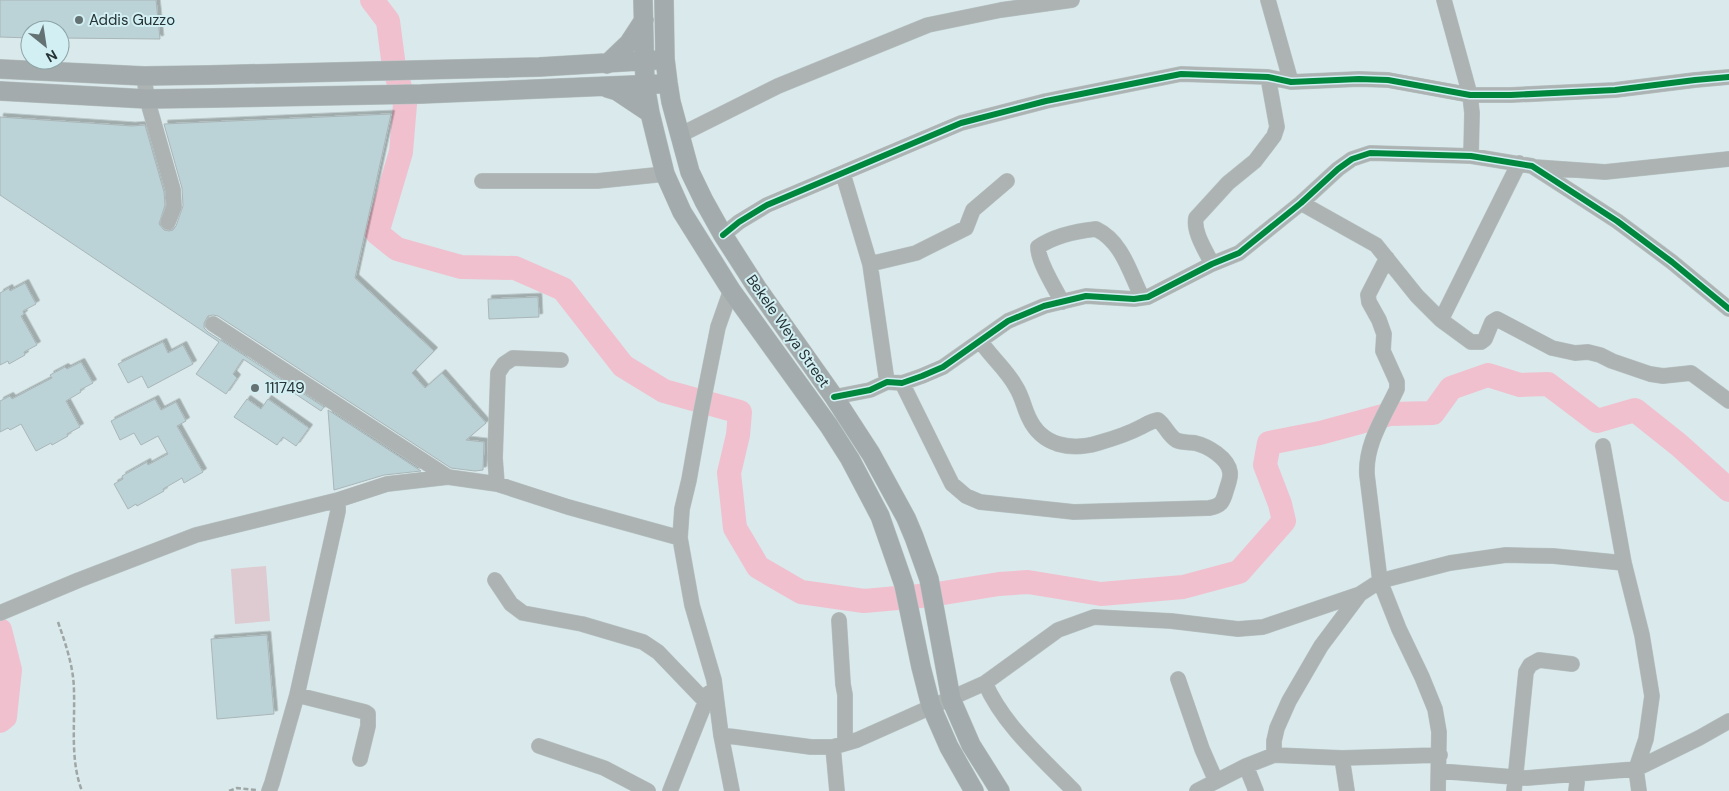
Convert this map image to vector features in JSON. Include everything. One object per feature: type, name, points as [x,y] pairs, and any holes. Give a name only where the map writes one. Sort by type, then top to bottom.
[{"type":"main road","points":[[642,0],[645,85],[665,174],[682,212],[731,290],[815,406],[850,459],[880,516],[906,593],[931,706],[970,790]]},
{"type":"main road","name":"Bekele Weya Street","points":[[664,0],[665,60],[668,83],[690,172],[723,235],[757,288],[834,397],[871,454],[906,518],[930,587],[951,699],[971,745],[1000,791]]},
{"type":"main road","points":[[606,64],[628,43],[644,20]]},
{"type":"main road","points":[[0,69],[144,76],[606,64],[665,60]]},
{"type":"main road","points":[[0,91],[147,99],[421,94],[668,83]]},
{"type":"main road","points":[[603,86],[617,91],[650,113]]},
{"type":"street","points":[[680,135],[778,86],[928,25],[1006,4],[1072,0]]},
{"type":"street","points":[[1268,0],[1291,82]]},
{"type":"street","points":[[1444,0],[1470,95],[1472,113],[1471,156]]},
{"type":"street","points":[[723,235],[739,222],[767,205],[961,123],[1046,101],[1181,74],[1268,78],[1291,82],[1359,79],[1388,80],[1470,95],[1615,90],[1695,80],[1729,78]]},
{"type":"street","points":[[144,76],[147,99],[173,190],[174,207],[168,222]]},
{"type":"street","points":[[1212,264],[1198,234],[1196,218],[1228,183],[1255,160],[1274,136],[1277,126],[1268,78]]},
{"type":"street","points":[[834,397],[870,390],[887,382],[902,383],[943,367],[1008,322],[1044,306],[1086,296],[1148,297],[1212,264],[1239,253],[1301,203],[1338,169],[1352,159],[1370,153],[1471,156],[1525,165],[1605,172],[1729,159]]},
{"type":"street","points":[[1525,165],[1617,221],[1672,262],[1729,309]]},
{"type":"street","points":[[1441,320],[1525,165]]},
{"type":"street","points":[[482,181],[597,181],[665,174]]},
{"type":"street","points":[[843,174],[870,264],[887,382]]},
{"type":"street","points":[[870,264],[916,253],[966,228],[974,210],[1007,181]]},
{"type":"street","points":[[1301,203],[1376,245],[1417,296],[1441,320],[1471,342],[1481,342],[1492,322],[1498,318],[1552,348],[1575,353],[1588,352],[1650,374],[1663,376],[1692,373],[1729,401]]},
{"type":"street","points":[[1062,302],[1044,266],[1038,252],[1038,247],[1054,238],[1096,229],[1115,243],[1126,261],[1142,298]]},
{"type":"street","points":[[1387,258],[1368,295],[1369,302],[1384,334],[1383,351],[1397,382],[1397,389],[1372,441],[1366,461],[1380,581],[1435,709],[1440,755],[1438,791]]},
{"type":"street","points":[[731,290],[718,327],[682,509],[680,538],[692,605],[714,680],[721,734],[732,791]]},
{"type":"street","points":[[213,324],[448,476]]},
{"type":"street","points":[[902,383],[952,484],[966,496],[980,502],[1074,512],[1209,508],[1218,507],[1223,502],[1230,477],[1230,469],[1211,449],[1175,439],[1158,420],[1152,420],[1141,427],[1099,443],[1082,447],[1063,446],[1050,440],[1038,431],[1030,420],[1017,388],[1007,372],[981,342]]},
{"type":"street","points":[[497,484],[495,458],[498,373],[504,364],[513,358],[561,360]]},
{"type":"street","points":[[1603,446],[1624,563],[1642,635],[1652,696],[1646,739],[1636,769],[1639,791]]},
{"type":"street","points":[[4,611],[196,535],[338,500],[388,484],[448,476],[497,484],[568,507],[680,538]]},
{"type":"street","points":[[264,791],[272,783],[297,695],[338,511],[338,500]]},
{"type":"street","points":[[721,734],[811,747],[839,745],[857,740],[985,683],[1058,630],[1094,617],[1171,621],[1238,629],[1263,627],[1360,594],[1380,581],[1450,563],[1506,555],[1553,556],[1624,563]]},
{"type":"street","points":[[495,580],[511,604],[523,613],[582,624],[642,642],[658,652],[706,702]]},
{"type":"street","points":[[1274,755],[1274,741],[1277,728],[1289,700],[1321,646],[1360,594]]},
{"type":"street","points":[[837,791],[839,745],[845,695],[839,620]]},
{"type":"street","points":[[1515,784],[1526,672],[1530,665],[1538,660],[1572,664]]},
{"type":"street","points":[[1178,679],[1202,749],[1216,781]]},
{"type":"street","points":[[670,791],[714,680]]},
{"type":"street","points":[[985,683],[993,702],[1028,744],[1074,791]]},
{"type":"street","points":[[297,695],[368,714],[368,726],[360,758]]},
{"type":"street","points":[[1439,771],[1515,784],[1527,778],[1636,769],[1729,721]]},
{"type":"street","points":[[539,746],[604,768],[648,791]]},
{"type":"street","points":[[1197,791],[1246,766],[1274,755],[1342,758],[1440,755]]},
{"type":"street","points":[[1342,758],[1347,791]]},
{"type":"street","points":[[1246,766],[1256,791]]},
{"type":"street","points":[[1576,791],[1578,774]]},
{"type":"path","points":[[58,622],[72,668],[76,776],[82,791]]},
{"type":"path","points":[[229,791],[237,788],[264,791]]},
{"type":"shaded area","points":[[266,566],[270,621],[235,624],[231,569]]},
{"type":"building","name":"Addis Guzzo","points":[[0,0],[156,0],[160,39],[70,38],[70,20],[20,20],[20,38],[0,37]]},
{"type":"building","points":[[391,114],[355,278],[434,351],[412,373],[425,388],[442,373],[486,423],[466,440],[484,442],[483,470],[451,468],[218,316],[213,315],[208,316],[204,323],[204,328],[208,332],[324,407],[321,411],[243,359],[233,374],[237,378],[226,394],[196,374],[219,342],[0,195],[0,117],[132,126],[145,125],[164,192],[165,205],[159,224],[164,230],[169,231],[173,230],[176,226],[183,206],[182,188],[164,124]]},
{"type":"building","points":[[25,283],[36,304],[23,311],[24,314],[21,316],[37,345],[24,352],[25,355],[9,364],[8,361],[0,365],[0,293],[9,288],[10,291]]},
{"type":"building","points":[[538,297],[539,317],[489,319],[488,299]]},
{"type":"building","points":[[163,342],[168,353],[183,345],[193,364],[148,388],[142,376],[128,383],[118,364]]},
{"type":"building","points":[[81,362],[93,383],[66,401],[80,427],[52,445],[51,443],[36,451],[21,424],[10,430],[8,428],[0,432],[0,401],[10,396],[12,399],[52,378],[50,375],[65,367],[67,369]]},
{"type":"building","points":[[155,399],[161,410],[176,402],[186,421],[177,426],[203,472],[184,483],[182,478],[163,489],[164,491],[128,509],[114,484],[123,479],[122,476],[147,462],[148,465],[168,454],[158,436],[141,445],[134,433],[120,440],[111,421]]},
{"type":"building","points":[[247,399],[261,409],[268,399],[309,428],[296,446],[283,437],[277,445],[234,417]]},
{"type":"building","points":[[328,410],[421,471],[384,475],[334,490]]},
{"type":"building","points":[[267,635],[274,714],[217,719],[211,639]]},
{"type":"waterway","points":[[372,0],[388,21],[394,67],[405,104],[401,152],[377,233],[397,249],[461,267],[515,268],[563,289],[623,366],[664,391],[740,412],[738,435],[729,473],[735,528],[758,567],[801,592],[864,601],[931,595],[999,584],[1028,582],[1101,594],[1183,587],[1239,572],[1284,521],[1280,504],[1265,465],[1269,443],[1320,433],[1390,414],[1433,413],[1451,388],[1488,375],[1520,385],[1548,384],[1597,421],[1635,410],[1679,445],[1729,490]]},
{"type":"waterway","points":[[0,630],[10,670],[5,717],[0,721]]},
{"type":"cycle path","points":[[723,235],[739,222],[767,205],[961,123],[1046,101],[1181,74],[1268,77],[1291,82],[1359,79],[1388,80],[1470,95],[1615,90],[1729,77]]},
{"type":"cycle path","points":[[834,397],[870,390],[887,382],[902,383],[943,367],[1008,321],[1044,306],[1086,296],[1134,299],[1148,297],[1212,264],[1239,253],[1301,203],[1338,169],[1352,159],[1370,153],[1471,156],[1532,166],[1617,221],[1672,262],[1729,309]]},
{"type":"place","name":"Addis Guzzo","points":[[79,20]]},
{"type":"place","name":"111749","points":[[255,388]]}]
